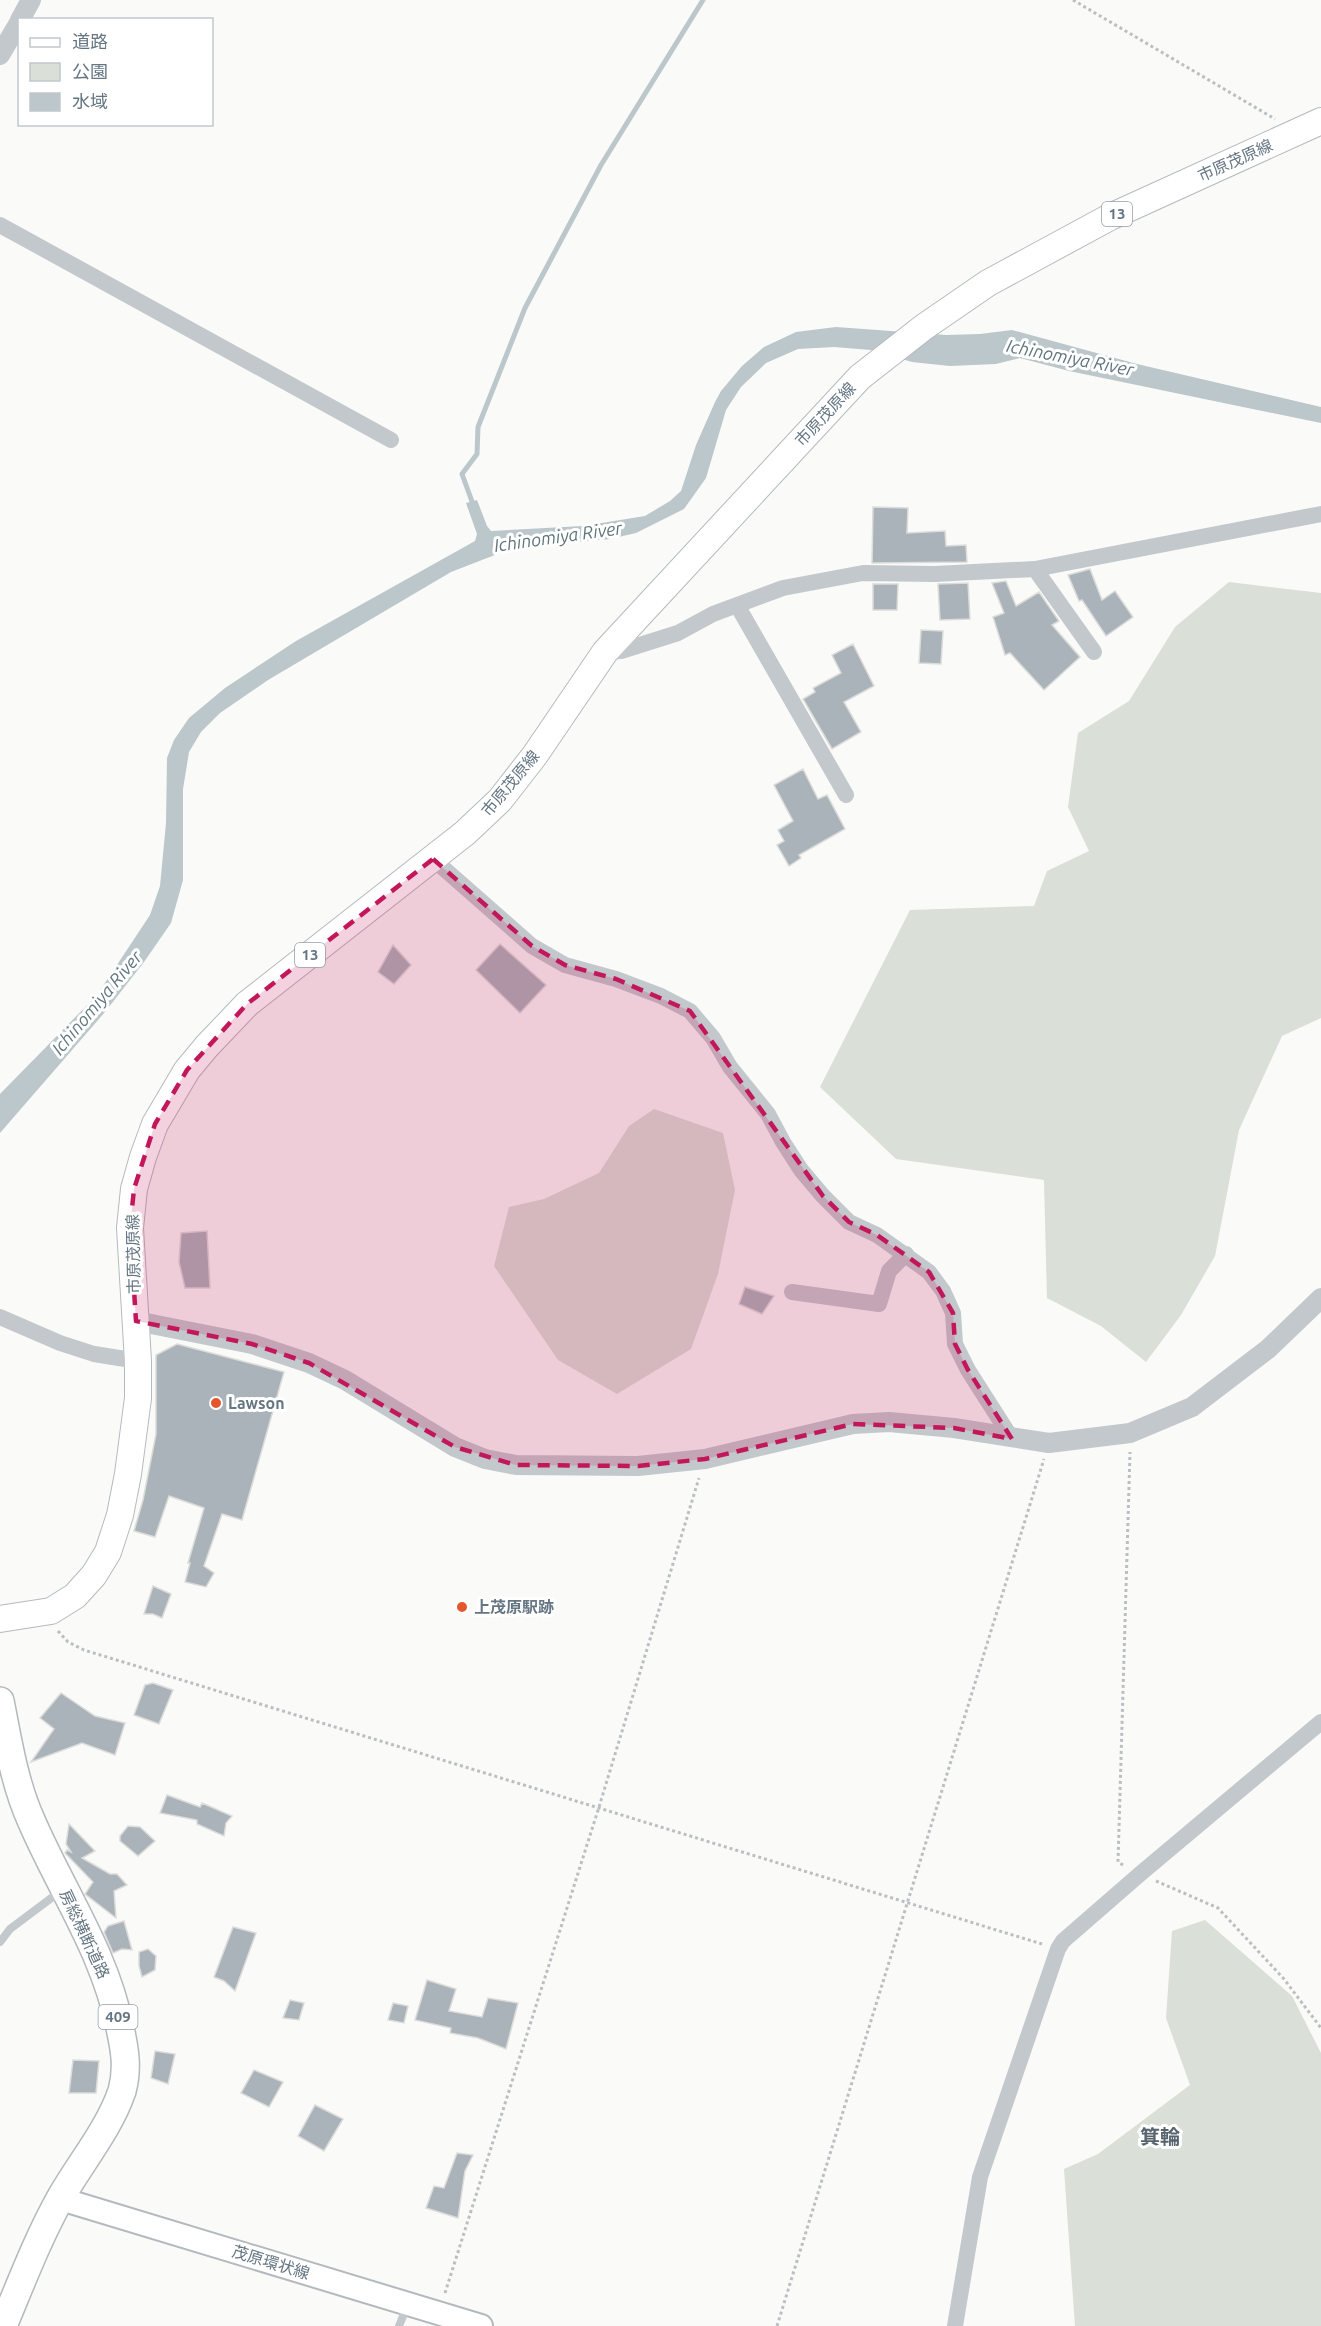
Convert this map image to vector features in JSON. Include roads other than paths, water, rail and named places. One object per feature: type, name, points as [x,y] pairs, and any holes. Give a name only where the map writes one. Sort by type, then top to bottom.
[{"type":"highway","name":"房総横断道路","points":[[0,1701],[5,1753],[30,1818],[102,1964],[116,2004],[126,2069],[122,2090],[113,2113],[60,2199],[34,2252],[3,2326]]},
{"type":"main road","name":"市原茂原線","points":[[0,1619],[51,1611],[75,1596],[94,1575],[108,1552],[120,1515],[128,1474],[138,1398],[130,1228],[134,1189],[142,1157],[155,1124],[187,1070],[247,1004],[433,859],[500,800],[535,755],[604,652],[860,377],[924,327],[988,283],[1110,217],[1321,121]]},
{"type":"main road","name":"茂原環状線","points":[[60,2199],[408,2304],[437,2319],[481,2326]]},
{"type":"street","points":[[21,18],[32,0]]},
{"type":"street","points":[[0,55],[18,24]]},
{"type":"street","points":[[0,225],[392,440]]},
{"type":"street","points":[[604,652],[621,651],[678,633],[713,614],[783,588],[863,573],[935,574],[1035,569],[1321,514]]},
{"type":"street","points":[[1035,569],[1094,652]]},
{"type":"street","points":[[737,605],[846,795]]},
{"type":"street","points":[[433,859],[532,946],[565,965],[652,992],[690,1011],[713,1038],[730,1067],[768,1114],[801,1170],[823,1196],[849,1222],[877,1235],[929,1272],[943,1291],[952,1313],[956,1344],[968,1370],[1011,1439]]},
{"type":"street","points":[[792,1292],[879,1304],[890,1271],[906,1254]]},
{"type":"street","points":[[136,1322],[252,1344],[309,1363],[345,1380],[455,1446],[485,1459],[516,1465],[638,1466],[705,1459],[853,1424],[889,1422],[943,1427],[1048,1443],[1130,1433],[1192,1407],[1268,1349],[1321,1298]]},
{"type":"street","points":[[0,1317],[60,1343],[94,1354],[138,1361]]},
{"type":"street","points":[[955,2326],[980,2176],[1058,1949],[1063,1941],[1140,1874],[1321,1722]]},
{"type":"lane","points":[[0,1942],[10,1929],[64,1888]]},
{"type":"lane","points":[[399,2326],[408,2304]]},
{"type":"water","name":"Ichinomiya River","points":[[836,327],[946,335],[1012,330],[1137,364],[1321,407],[1321,423],[1069,371],[1020,358],[996,364],[950,366],[912,362],[871,350],[834,347],[798,349],[766,363],[741,387],[726,410],[706,478],[684,509],[636,533],[610,539],[544,545],[500,553],[451,572],[268,680],[220,713],[201,732],[189,752],[183,789],[183,880],[171,923],[105,1012],[0,1133],[0,1094],[97,995],[150,915],[160,886],[166,823],[167,758],[174,740],[189,718],[225,688],[296,641],[475,541],[477,534],[466,503],[477,500],[491,531],[583,526],[645,516],[670,501],[681,491],[696,445],[715,402],[721,391],[742,366],[764,347],[796,332]]},
{"type":"waterway","points":[[474,507],[462,474],[477,454],[478,427],[525,308],[601,165],[703,0]]},
{"type":"place","name":"Lawson","points":[[216,1403]]},
{"type":"place","name":"上茂原駅跡","points":[[462,1607]]},
{"type":"district","name":"箕輪","points":[[1160,2137]]}]
